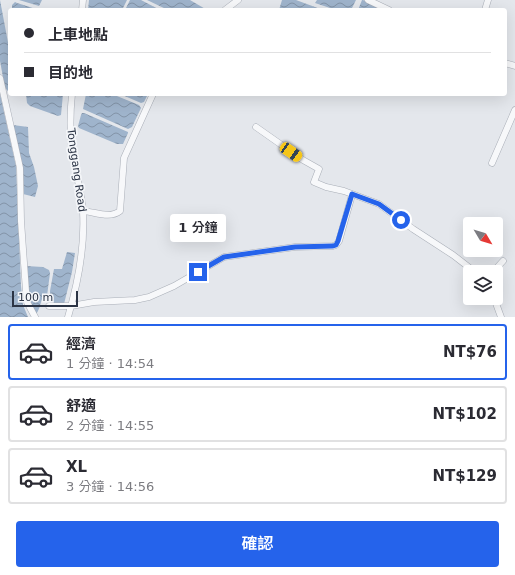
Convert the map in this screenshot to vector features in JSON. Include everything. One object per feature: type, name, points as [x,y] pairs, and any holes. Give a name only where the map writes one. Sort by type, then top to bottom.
[{"type":"street","points":[[227,8],[238,0]]},
{"type":"street","points":[[368,0],[385,8]]},
{"type":"street","points":[[0,78],[20,168],[21,220],[27,302],[35,317]]},
{"type":"street","name":"Tonggang Road","points":[[68,317],[80,270],[83,244],[83,210],[72,152],[70,126],[72,96]]},
{"type":"street","points":[[83,210],[110,215],[116,214],[120,211],[124,158],[152,96]]},
{"type":"street","points":[[492,164],[515,110]]},
{"type":"street","points":[[256,128],[319,169],[314,182],[379,204],[466,265]]},
{"type":"street","points":[[49,306],[71,306],[94,302],[135,300],[149,297],[174,286],[224,257],[295,247],[336,245],[352,194]]},
{"type":"street","points":[[499,265],[502,261]]},
{"type":"street","points":[[497,305],[501,317]]},
{"type":"water","points":[[0,0],[8,42],[8,91],[5,88],[0,61]]},
{"type":"water","points":[[19,0],[42,0],[39,6]]},
{"type":"water","points":[[89,0],[127,0],[123,8],[88,8]]},
{"type":"water","points":[[130,0],[141,0],[156,8],[126,8]]},
{"type":"water","points":[[147,0],[190,0],[204,8],[164,8]]},
{"type":"water","points":[[282,0],[296,0],[318,8],[280,8]]},
{"type":"water","points":[[317,0],[356,0],[352,8],[330,8],[315,3]]},
{"type":"water","points":[[363,0],[380,8],[359,8]]},
{"type":"water","points":[[15,2],[33,8],[12,8],[12,5]]},
{"type":"water","points":[[0,94],[16,166],[21,286],[23,305],[28,317],[0,317]]},
{"type":"water","points":[[26,96],[63,96],[61,115],[58,116],[30,106],[27,103]]},
{"type":"water","points":[[86,96],[117,96],[139,105],[141,108],[132,127],[128,129],[83,109]]},
{"type":"water","points":[[125,96],[147,96],[144,102],[141,103]]},
{"type":"water","points":[[82,113],[128,132],[123,144],[117,144],[79,128],[78,126]]},
{"type":"water","points":[[13,125],[28,127],[29,153],[38,186],[35,197],[23,194]]},
{"type":"water","points":[[67,252],[75,253],[64,304],[54,303],[50,301],[50,291],[54,269],[62,269]]},
{"type":"water","points":[[26,266],[43,267],[49,270],[50,273],[47,296],[44,295],[36,314],[29,300]]},
{"type":"route","points":[[198,272],[224,257],[295,247],[336,245],[352,194],[379,204],[401,220]]}]
